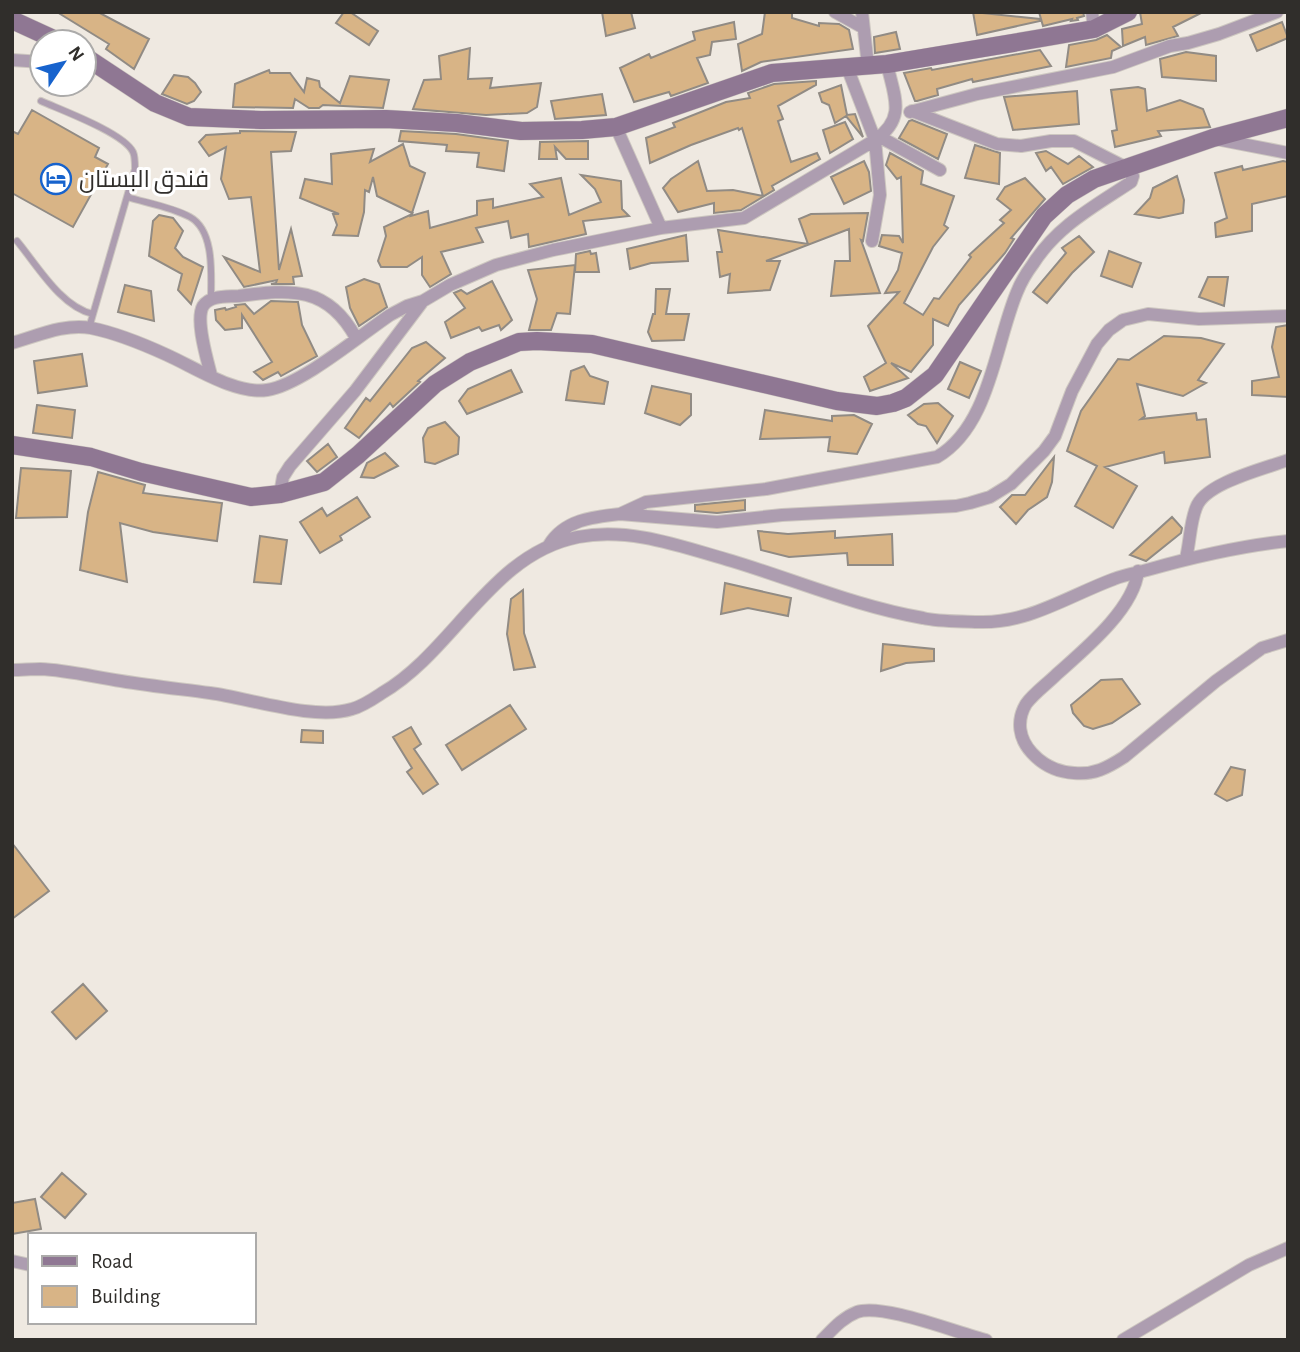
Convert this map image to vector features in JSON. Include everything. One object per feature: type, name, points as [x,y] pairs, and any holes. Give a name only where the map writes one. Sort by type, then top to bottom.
[{"type":"street","points":[[835,12],[862,27]]},
{"type":"street","points":[[862,12],[868,66]]},
{"type":"street","points":[[98,64],[155,103],[189,117],[261,120],[386,119],[457,123],[521,131],[616,127],[772,73],[887,64],[1128,12]]},
{"type":"street","points":[[896,115],[977,94],[1113,67],[1170,46],[1219,34],[1253,16],[1277,12]]},
{"type":"street","points":[[12,20],[29,28]]},
{"type":"street","points":[[12,343],[71,328],[89,328],[138,343],[243,388],[265,391],[291,383],[398,310],[424,302],[470,275],[496,265],[553,250],[661,228],[744,218],[877,138],[893,122],[896,115],[895,97],[887,64]]},
{"type":"street","points":[[98,67],[104,68]]},
{"type":"street","points":[[847,67],[877,138],[880,195],[872,241]]},
{"type":"street","points":[[620,514],[646,502],[754,491],[820,480],[937,457],[951,449],[983,398],[1017,290],[1033,263],[1069,223],[1133,180],[1132,173],[1127,168],[1074,141],[1051,141],[1021,146],[997,144],[912,111]]},
{"type":"street","points":[[12,445],[91,457],[141,472],[251,497],[280,494],[324,482],[358,456],[435,384],[470,362],[519,342],[592,344],[837,401],[877,406],[893,403],[906,398],[935,375],[1044,216],[1081,185],[1213,138],[1288,118]]},
{"type":"street","points":[[616,127],[661,228]]},
{"type":"street","points":[[877,138],[940,170]]},
{"type":"street","points":[[1213,138],[1288,153]]},
{"type":"street","points":[[211,375],[200,320],[201,309],[211,299],[279,291],[302,293],[332,307],[349,324],[356,338]]},
{"type":"street","points":[[280,494],[283,477],[290,466],[355,391],[424,302]]},
{"type":"street","points":[[549,545],[558,532],[569,525],[586,519],[620,514],[717,522],[782,515],[956,506],[989,497],[1021,476],[1055,436],[1072,391],[1097,344],[1109,330],[1123,320],[1148,314],[1212,319],[1288,316]]},
{"type":"street","points":[[1186,558],[1195,510],[1204,498],[1219,486],[1288,460]]},
{"type":"street","points":[[660,540],[665,519]]},
{"type":"street","points":[[12,670],[70,672],[211,693],[283,708],[349,710],[397,685],[438,648],[497,582],[549,545],[595,535],[660,540],[843,597],[926,619],[999,622],[1029,615],[1138,571],[1186,558],[1288,541]]},
{"type":"street","points":[[1138,571],[1124,605],[1107,626],[1035,694],[1022,713],[1020,735],[1026,746],[1041,761],[1059,771],[1098,772],[1124,758],[1216,681],[1262,648],[1288,640]]},
{"type":"street","points":[[1123,1340],[1249,1265],[1288,1248]]},
{"type":"street","points":[[822,1340],[845,1318],[863,1311],[887,1313],[986,1340]]},
{"type":"lane","points":[[41,101],[108,132],[124,142],[134,153],[135,169],[89,328]]},
{"type":"lane","points":[[127,197],[181,213],[198,222],[204,231],[209,252],[211,299]]},
{"type":"lane","points":[[17,241],[55,288],[77,307],[93,314]]},
{"type":"building","points":[[57,12],[98,12],[149,39],[134,69],[106,49],[109,44],[98,37],[98,28],[83,28]]},
{"type":"building","points":[[344,12],[350,12],[378,31],[369,45],[336,23]]},
{"type":"building","points":[[602,12],[631,12],[635,28],[606,36]]},
{"type":"building","points":[[765,12],[792,12],[792,18],[819,26],[819,23],[839,24],[849,30],[853,49],[761,62],[742,71],[738,44],[762,34]]},
{"type":"building","points":[[973,12],[1040,19],[1040,21],[977,35]]},
{"type":"building","points":[[1039,12],[1083,12],[1084,16],[1077,18],[1078,20],[1043,26]]},
{"type":"building","points":[[1140,12],[1203,12],[1173,27],[1178,36],[1146,45],[1145,37],[1123,46],[1122,29],[1142,24]]},
{"type":"building","points":[[734,22],[736,39],[712,42],[710,55],[697,58],[708,83],[671,96],[669,92],[634,102],[620,68],[649,54],[651,58],[695,40],[693,32]]},
{"type":"building","points":[[1282,22],[1288,38],[1257,51],[1250,35]]},
{"type":"building","points":[[896,32],[900,49],[875,53],[874,37]]},
{"type":"building","points":[[1107,35],[1121,47],[1112,51],[1111,58],[1066,67],[1069,45]]},
{"type":"building","points":[[470,48],[468,79],[492,78],[490,88],[541,83],[537,107],[527,113],[486,115],[413,109],[424,80],[441,79],[439,56]]},
{"type":"building","points":[[1040,50],[1051,66],[973,82],[972,79],[937,89],[938,95],[917,101],[904,73],[932,70]]},
{"type":"building","points":[[1186,52],[1216,56],[1216,81],[1162,77],[1160,59]]},
{"type":"building","points":[[269,70],[270,73],[290,73],[304,92],[307,78],[319,81],[320,87],[340,103],[350,76],[389,80],[383,108],[323,105],[309,108],[295,99],[293,108],[233,107],[235,84]]},
{"type":"building","points":[[174,75],[188,77],[195,83],[201,92],[194,101],[187,104],[162,94]]},
{"type":"building","points":[[816,81],[816,85],[778,106],[783,119],[778,121],[791,162],[817,153],[820,159],[772,186],[774,190],[741,210],[714,213],[714,203],[678,212],[663,188],[671,179],[698,161],[707,191],[733,190],[763,196],[742,128],[691,145],[650,163],[646,138],[675,127],[673,123],[726,102],[750,98],[748,93],[774,84]]},
{"type":"building","points":[[841,85],[847,115],[855,114],[863,137],[846,116],[835,123],[829,105],[822,102],[819,93]]},
{"type":"building","points":[[1138,87],[1145,89],[1147,111],[1180,100],[1203,109],[1210,127],[1158,131],[1161,136],[1115,147],[1112,131],[1117,130],[1111,90]]},
{"type":"building","points":[[1077,91],[1079,124],[1013,130],[1004,97]]},
{"type":"building","points":[[602,94],[606,115],[555,119],[551,101]]},
{"type":"building","name":"فندق البستان","points":[[32,110],[99,148],[95,157],[108,164],[73,227],[12,193],[12,131],[18,134]]},
{"type":"building","points":[[912,120],[947,134],[938,159],[899,138]]},
{"type":"building","points":[[845,122],[853,139],[830,153],[823,130]]},
{"type":"building","points":[[240,131],[296,132],[291,151],[271,152],[279,270],[291,229],[302,276],[293,277],[294,284],[271,284],[277,280],[244,287],[224,257],[260,272],[251,197],[229,199],[221,179],[226,147],[209,156],[199,142],[206,135]]},
{"type":"building","points":[[401,131],[456,134],[508,141],[504,171],[477,167],[479,153],[446,151],[447,145],[399,141]]},
{"type":"building","points":[[588,141],[588,159],[566,159],[555,147],[557,159],[539,159],[540,142]]},
{"type":"building","points":[[403,144],[410,166],[425,173],[412,213],[377,196],[373,177],[369,192],[365,190],[364,212],[358,236],[333,235],[337,225],[333,214],[339,214],[300,198],[305,179],[332,184],[331,154],[374,149],[370,162]]},
{"type":"building","points":[[975,145],[1000,153],[999,184],[965,178]]},
{"type":"building","points":[[1046,151],[1068,164],[1079,156],[1093,167],[1063,184],[1051,167],[1046,171],[1036,153]]},
{"type":"building","points":[[890,153],[923,171],[921,184],[954,196],[944,225],[948,228],[933,247],[904,303],[923,315],[934,298],[939,299],[971,257],[969,255],[1004,223],[1000,220],[1011,210],[997,199],[1005,187],[1025,178],[1045,199],[1011,238],[1014,239],[1005,253],[959,305],[948,326],[933,319],[933,345],[911,372],[891,363],[908,378],[870,391],[864,377],[886,363],[868,326],[899,292],[885,293],[898,270],[902,253],[879,246],[882,235],[899,236],[903,243],[901,177],[897,179],[886,165]]},
{"type":"building","points":[[864,161],[869,172],[871,191],[844,204],[831,177]]},
{"type":"building","points":[[1288,162],[1288,196],[1252,204],[1252,231],[1216,237],[1215,223],[1227,218],[1215,173],[1242,166],[1243,170]]},
{"type":"building","points":[[581,175],[621,181],[622,209],[629,216],[583,221],[586,234],[529,247],[528,234],[511,238],[508,221],[476,228],[483,242],[441,252],[451,274],[430,287],[422,275],[422,257],[407,267],[381,267],[378,261],[386,236],[384,227],[412,214],[411,216],[428,211],[430,228],[477,215],[477,201],[493,199],[493,208],[543,197],[530,184],[561,178],[569,215],[601,202],[595,189]]},
{"type":"building","points":[[1177,176],[1184,200],[1183,213],[1159,218],[1135,214],[1150,198],[1153,188]]},
{"type":"building","points":[[868,213],[863,241],[861,240],[880,293],[831,296],[835,261],[850,261],[849,229],[766,261],[780,261],[770,290],[728,293],[730,274],[720,277],[717,252],[722,252],[718,230],[808,244],[799,219],[811,214]]},
{"type":"building","points":[[159,215],[173,218],[183,231],[175,248],[183,257],[203,267],[191,304],[178,290],[182,274],[149,256],[153,221]]},
{"type":"building","points":[[686,235],[688,261],[651,263],[630,269],[627,249]]},
{"type":"building","points":[[1079,236],[1094,252],[1047,303],[1033,292],[1066,253],[1062,248]]},
{"type":"building","points":[[590,251],[591,254],[596,253],[599,272],[575,272],[576,254]]},
{"type":"building","points":[[1109,251],[1141,263],[1132,287],[1101,276]]},
{"type":"building","points":[[575,265],[570,314],[557,313],[551,330],[529,330],[537,299],[528,270]]},
{"type":"building","points":[[1208,277],[1228,277],[1224,306],[1199,297]]},
{"type":"building","points":[[364,279],[379,284],[387,307],[359,326],[350,308],[346,287]]},
{"type":"building","points":[[492,281],[512,320],[501,330],[499,325],[482,331],[479,327],[451,338],[445,322],[465,308],[454,293],[461,290],[467,294]]},
{"type":"building","points":[[125,285],[151,291],[154,321],[118,312]]},
{"type":"building","points":[[656,289],[670,289],[666,314],[689,314],[684,340],[652,341],[648,332],[655,314]]},
{"type":"building","points":[[271,301],[298,302],[302,325],[317,356],[281,376],[278,372],[263,380],[254,372],[272,362],[242,315],[242,328],[225,330],[216,320],[215,310],[226,310],[245,304],[254,314]]},
{"type":"building","points":[[1288,325],[1288,397],[1252,395],[1252,381],[1279,377],[1272,347],[1276,327]]},
{"type":"building","points":[[1164,336],[1201,338],[1224,344],[1198,380],[1206,383],[1183,396],[1137,384],[1145,416],[1141,419],[1196,413],[1197,420],[1206,419],[1210,457],[1165,463],[1164,452],[1105,467],[1137,486],[1113,528],[1075,506],[1097,466],[1067,451],[1081,411],[1118,359],[1129,360]]},
{"type":"building","points":[[426,342],[445,358],[393,407],[390,403],[359,438],[345,428],[366,398],[370,401],[412,348]]},
{"type":"building","points":[[82,354],[87,386],[38,393],[34,361]]},
{"type":"building","points":[[960,362],[981,371],[969,398],[948,389]]},
{"type":"building","points":[[584,366],[590,376],[608,382],[604,404],[566,400],[571,371]]},
{"type":"building","points":[[511,370],[522,392],[467,414],[459,401],[468,389]]},
{"type":"building","points":[[652,386],[691,394],[691,415],[680,425],[645,413]]},
{"type":"building","points":[[938,403],[953,416],[937,443],[926,426],[918,424],[908,415],[924,404]]},
{"type":"building","points":[[37,405],[75,410],[72,438],[33,433]]},
{"type":"building","points":[[765,410],[832,421],[832,416],[854,415],[872,424],[857,454],[828,451],[830,437],[760,439]]},
{"type":"building","points":[[445,422],[459,437],[458,454],[435,464],[425,462],[423,438],[428,428]]},
{"type":"building","points":[[328,444],[337,457],[317,472],[307,461]]},
{"type":"building","points":[[385,453],[398,466],[374,478],[361,477],[367,463]]},
{"type":"building","points":[[1054,457],[1052,482],[1047,497],[1028,510],[1016,524],[1000,507],[1012,495],[1025,495]]},
{"type":"building","points":[[21,468],[71,471],[67,517],[16,518]]},
{"type":"building","points":[[98,472],[145,485],[143,493],[222,503],[217,541],[153,532],[120,523],[127,582],[80,570],[88,512]]},
{"type":"building","points":[[357,497],[370,517],[340,536],[342,540],[320,553],[300,522],[322,508],[327,516]]},
{"type":"building","points":[[745,500],[745,510],[717,513],[695,511],[695,505]]},
{"type":"building","points":[[1172,517],[1182,528],[1181,533],[1146,561],[1130,555]]},
{"type":"building","points":[[758,531],[788,534],[835,531],[835,538],[892,534],[893,565],[848,565],[847,553],[789,557],[761,550]]},
{"type":"building","points":[[260,536],[287,540],[281,584],[254,582]]},
{"type":"building","points":[[725,583],[791,598],[788,616],[748,608],[721,614]]},
{"type":"building","points":[[523,590],[524,633],[535,667],[514,670],[507,634],[511,599]]},
{"type":"building","points":[[883,644],[934,649],[934,661],[906,663],[881,671]]},
{"type":"building","points":[[1122,679],[1140,704],[1112,723],[1093,729],[1084,726],[1073,713],[1071,705],[1101,680]]},
{"type":"building","points":[[510,705],[526,729],[462,770],[446,745]]},
{"type":"building","points":[[411,727],[421,744],[414,749],[438,784],[423,794],[407,772],[412,768],[393,737]]},
{"type":"building","points":[[302,730],[323,731],[323,743],[301,742]]},
{"type":"building","points":[[1231,767],[1245,770],[1242,795],[1227,801],[1215,794]]},
{"type":"building","points":[[12,843],[49,891],[12,919]]},
{"type":"building","points":[[83,984],[107,1011],[76,1039],[52,1012]]},
{"type":"building","points":[[62,1173],[86,1194],[65,1218],[41,1197]]},
{"type":"building","points":[[35,1199],[41,1229],[12,1234],[12,1203]]},
{"type":"place","name":"فندق البستان","points":[[56,179]]}]
